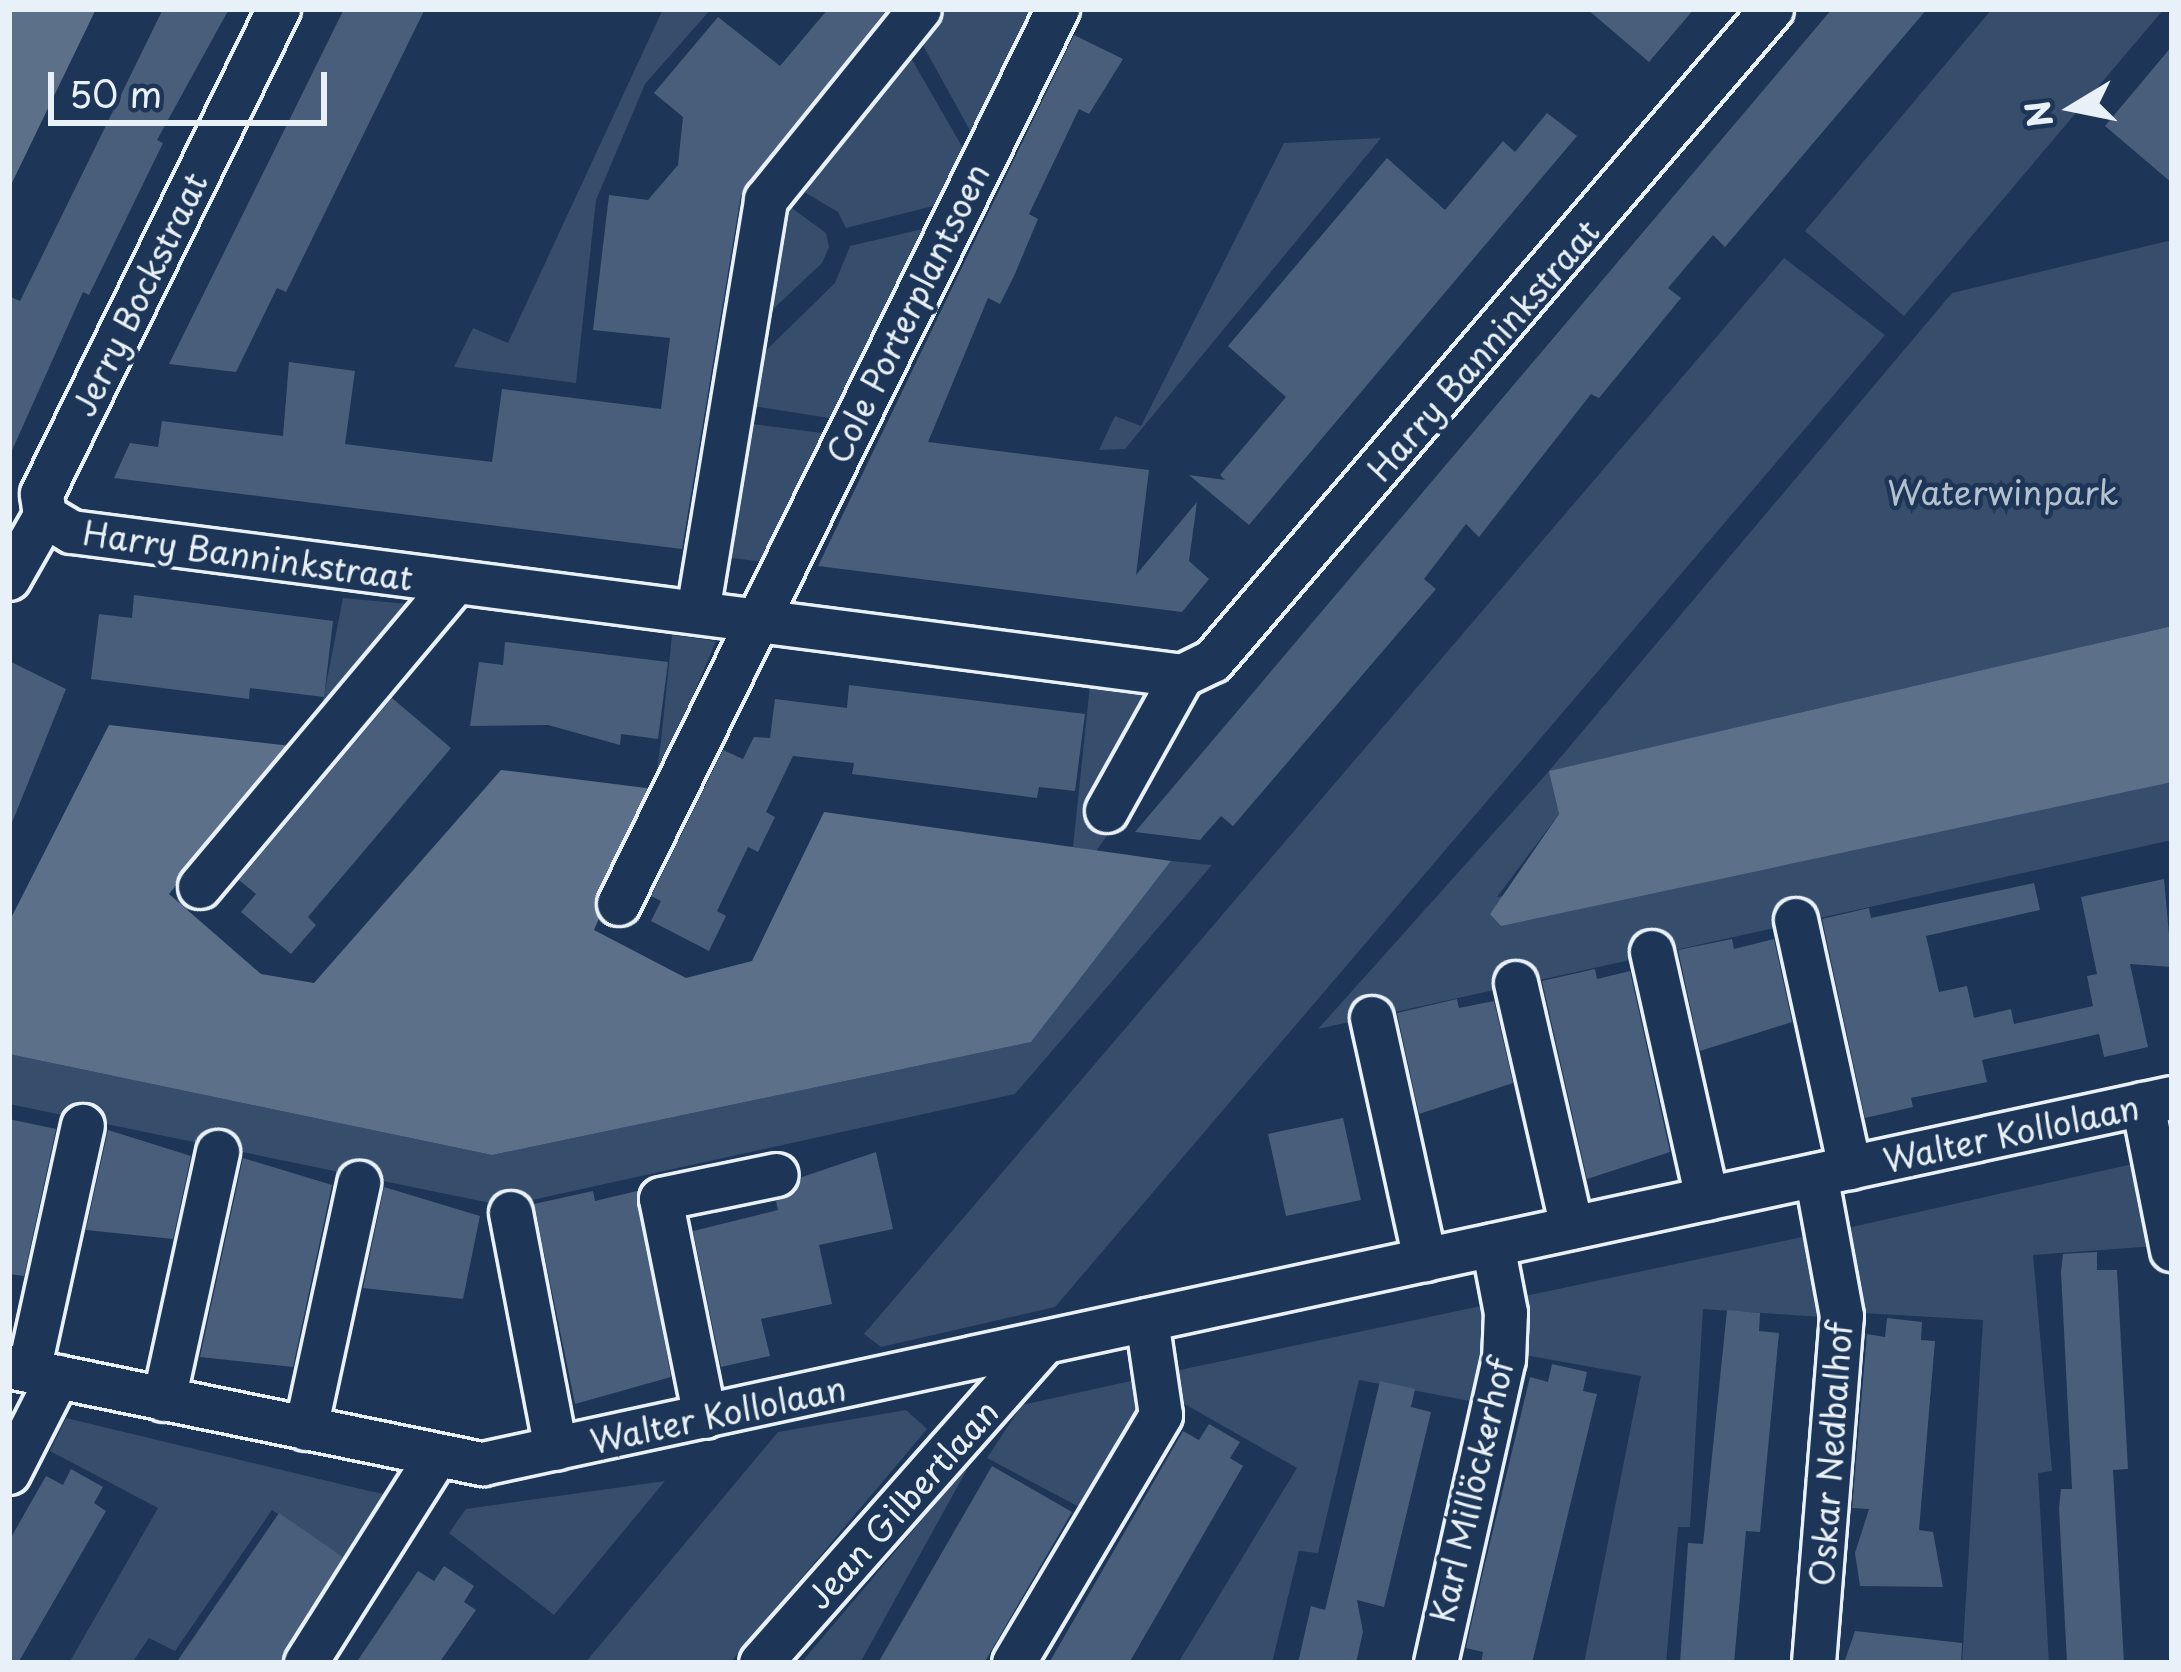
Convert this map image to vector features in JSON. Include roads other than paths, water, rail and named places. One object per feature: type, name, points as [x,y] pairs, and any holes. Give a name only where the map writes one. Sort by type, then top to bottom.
[{"type":"street","name":"Jerry Bockstraat","points":[[9,579],[45,516],[42,494],[279,9]]},
{"type":"street","points":[[698,612],[766,200],[920,9]]},
{"type":"street","name":"Cole Porterplantsoen","points":[[758,619],[1058,9]]},
{"type":"street","name":"Harry Banninkstraat","points":[[45,516],[72,532],[1181,676],[1213,662],[1753,15]]},
{"type":"street","name":"Harry Banninkstraat","points":[[200,887],[455,584]]},
{"type":"street","points":[[619,904],[758,619]]},
{"type":"street","name":"Harry Banninkstraat","points":[[1107,811],[1181,676]]},
{"type":"street","name":"Walter Kollolaan","points":[[1796,920],[1833,1172]]},
{"type":"street","points":[[1652,952],[1707,1199]]},
{"type":"street","points":[[1516,983],[1572,1228]]},
{"type":"street","points":[[1372,1018],[1425,1260]]},
{"type":"street","points":[[2158,1101],[2172,1250]]},
{"type":"street","name":"Walter Kollolaan","points":[[32,1372],[483,1464],[2158,1101]]},
{"type":"street","points":[[9,1473],[82,1126]]},
{"type":"street","points":[[164,1400],[218,1152]]},
{"type":"street","name":"Oskar Nedbalhof","points":[[1814,1663],[1842,1316],[1833,1172]]},
{"type":"street","points":[[705,1417],[661,1199],[777,1175]]},
{"type":"street","points":[[306,1430],[359,1183]]},
{"type":"street","points":[[512,1213],[556,1449]]},
{"type":"street","name":"Karl Millöckerhof","points":[[1436,1663],[1504,1360],[1506,1313],[1493,1245]]},
{"type":"street","points":[[1014,1663],[1161,1415],[1147,1320]]},
{"type":"street","name":"Jean Gilbertlaan","points":[[761,1663],[1042,1345]]},
{"type":"street","points":[[306,1663],[436,1456]]},
{"type":"park label","name":"Waterwinpark","points":[[2003,492]]}]
